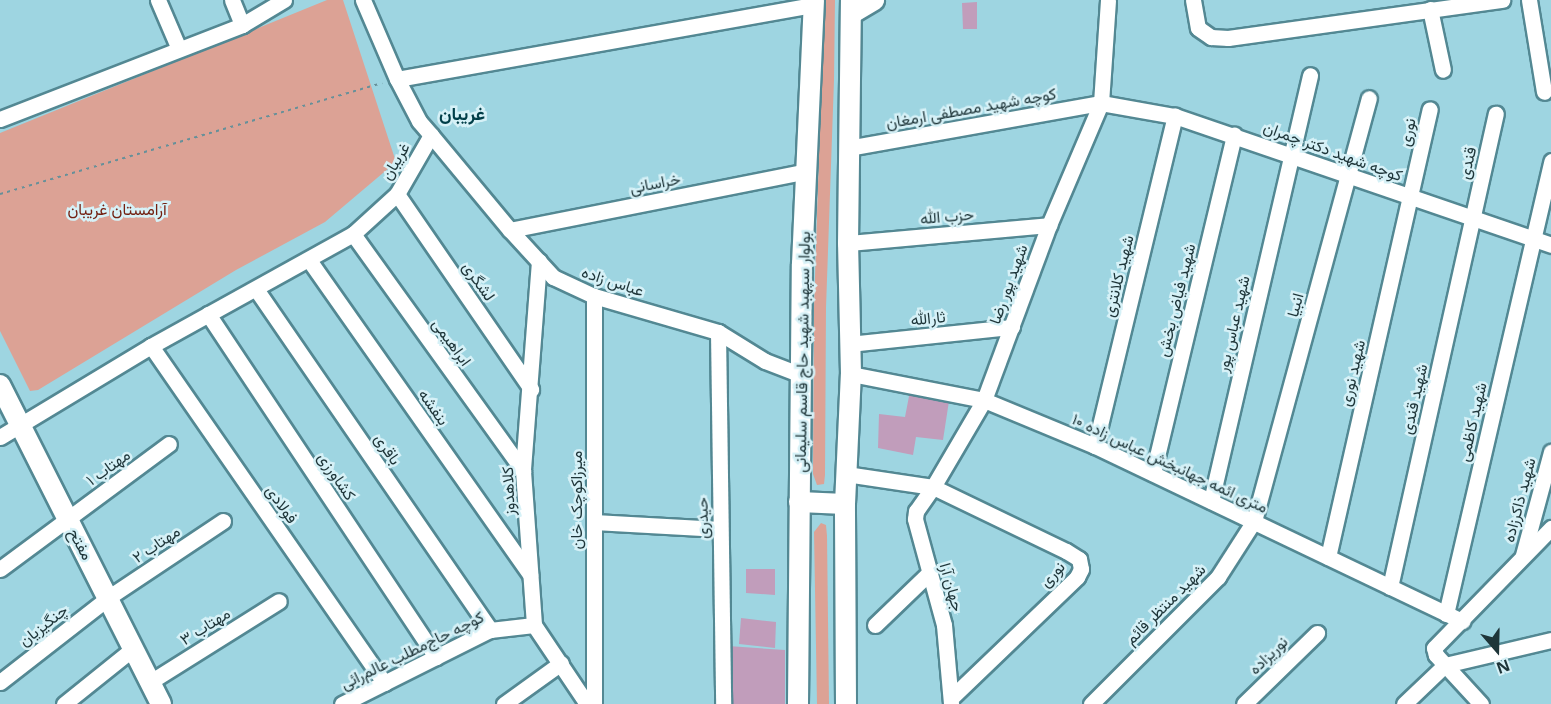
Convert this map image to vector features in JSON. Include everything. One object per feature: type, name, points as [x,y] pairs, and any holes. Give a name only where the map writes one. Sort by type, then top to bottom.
[{"type":"main road","points":[[846,704],[845,504],[851,374],[848,148],[851,7],[874,0]]},
{"type":"main road","name":"بولوار سپهبد شهید حاج قاسم سلیمانی","points":[[798,704],[801,375],[814,3]]},
{"type":"main road","name":"مفتح","points":[[0,385],[161,704]]},
{"type":"main road","points":[[799,502],[845,504]]},
{"type":"street","points":[[158,0],[179,49]]},
{"type":"street","points":[[232,0],[242,25]]},
{"type":"street","name":"غریبان","points":[[0,437],[151,346],[353,234],[397,194],[431,135],[419,121],[397,79],[363,0]]},
{"type":"street","name":"شهید پور رضا","points":[[933,487],[984,400],[1049,225],[1101,103],[1108,0]]},
{"type":"street","points":[[1193,0],[1198,28],[1211,37],[1228,38],[1502,0]]},
{"type":"street","points":[[1529,0],[1544,92]]},
{"type":"street","points":[[0,119],[242,25],[276,2]]},
{"type":"street","points":[[397,79],[814,3]]},
{"type":"street","points":[[1430,9],[1443,70]]},
{"type":"street","name":"شهید عباس پور","points":[[1211,501],[1289,155],[1310,75]]},
{"type":"street","name":"انبیا","points":[[1254,521],[1370,98]]},
{"type":"street","name":"کوچه شهید دکتر چمران","points":[[1101,103],[1175,116],[1551,245]]},
{"type":"street","name":"کوچه شهید مصطفی ارمغان","points":[[848,148],[1101,103]]},
{"type":"street","name":"نوری","points":[[1410,198],[1430,109]]},
{"type":"street","name":"قندی","points":[[1473,219],[1497,114]]},
{"type":"street","name":"شهید کلانتری","points":[[1095,446],[1175,116]]},
{"type":"street","name":"عباس زاده","points":[[431,135],[510,230],[553,277],[594,296],[718,332],[765,361],[801,375]]},
{"type":"street","name":"شهید فیاض بخش","points":[[1153,473],[1234,135]]},
{"type":"street","name":"شهید کاظمی","points":[[1446,614],[1551,161]]},
{"type":"street","name":"خراسانی","points":[[510,230],[807,171]]},
{"type":"street","name":"لشگری","points":[[397,194],[531,388]]},
{"type":"street","name":"شهید نوری","points":[[1329,557],[1410,198]]},
{"type":"street","name":"شهید قندی","points":[[1390,587],[1473,219]]},
{"type":"street","name":"حزب الله","points":[[848,243],[1049,225]]},
{"type":"street","name":"ابراهیمی","points":[[353,234],[523,471]]},
{"type":"street","name":"بنفشه","points":[[309,260],[530,575]]},
{"type":"street","name":"کلاهدوز","points":[[534,625],[523,471],[531,388],[538,261]]},
{"type":"street","name":"باقری","points":[[256,289],[490,630]]},
{"type":"street","name":"میرزاکوچک خان","points":[[594,296],[594,704]]},
{"type":"street","name":"کشاورزی","points":[[208,314],[436,657]]},
{"type":"street","name":"ثارالله","points":[[849,344],[1012,327]]},
{"type":"street","name":"حیدری","points":[[718,332],[723,704]]},
{"type":"street","name":"فولادی","points":[[151,346],[384,683]]},
{"type":"street","name":"۱۰ متری ائمه جهانبخش عباس زاده","points":[[851,374],[984,400],[1095,446],[1462,621]]},
{"type":"street","name":"مهتاب ۱","points":[[0,569],[169,444]]},
{"type":"street","name":"شهید ذاکرزاده","points":[[1522,558],[1551,452]]},
{"type":"street","points":[[846,474],[933,487]]},
{"type":"street","name":"نوری","points":[[933,487],[1066,551],[1078,559],[1081,569],[1077,577],[951,701]]},
{"type":"street","name":"جهان آرا","points":[[933,487],[916,511],[915,519],[944,625],[951,701]]},
{"type":"street","name":"مهتاب ۲","points":[[109,597],[223,520]]},
{"type":"street","name":"شهید منتظر قائم","points":[[1091,704],[1218,577],[1254,521]]},
{"type":"street","points":[[594,522],[720,529]]},
{"type":"street","points":[[1481,704],[1436,655],[1434,648],[1551,528]]},
{"type":"street","points":[[875,625],[929,573]]},
{"type":"street","name":"چنگیزیان","points":[[0,682],[109,597]]},
{"type":"street","name":"مهتاب ۳","points":[[150,682],[279,601]]},
{"type":"street","points":[[534,625],[587,704]]},
{"type":"street","name":"کوچه حاج‌مطلب عالم‌رائی","points":[[342,704],[490,630],[534,625]]},
{"type":"street","name":"نوریزاده","points":[[1244,704],[1317,633]]},
{"type":"street","points":[[1404,704],[1445,665],[1551,640]]},
{"type":"street","points":[[64,704],[134,648]]},
{"type":"street","points":[[504,704],[561,663]]},
{"type":"path","points":[[0,194],[397,79]]},
{"type":"green space","name":"آرامستان غریبان","points":[[327,0],[343,0],[396,162],[325,222],[236,270],[38,390],[30,391],[0,331],[0,133]]},
{"type":"green space","points":[[824,0],[835,0],[834,80],[826,308],[825,475],[824,484],[817,485],[813,474],[814,308]]},
{"type":"green space","points":[[821,523],[826,525],[827,536],[829,704],[817,704],[814,532]]},
{"type":"building","points":[[977,2],[977,29],[963,29],[962,3]]},
{"type":"building","points":[[910,391],[949,401],[943,440],[916,437],[913,455],[878,448],[879,414],[905,417]]},
{"type":"building","points":[[746,569],[775,569],[775,595],[746,593]]},
{"type":"building","points":[[741,618],[776,622],[775,648],[739,644]]},
{"type":"building","points":[[728,646],[785,650],[785,704],[731,704]]},
{"type":"district","name":"غریبان","points":[[462,113]]}]
